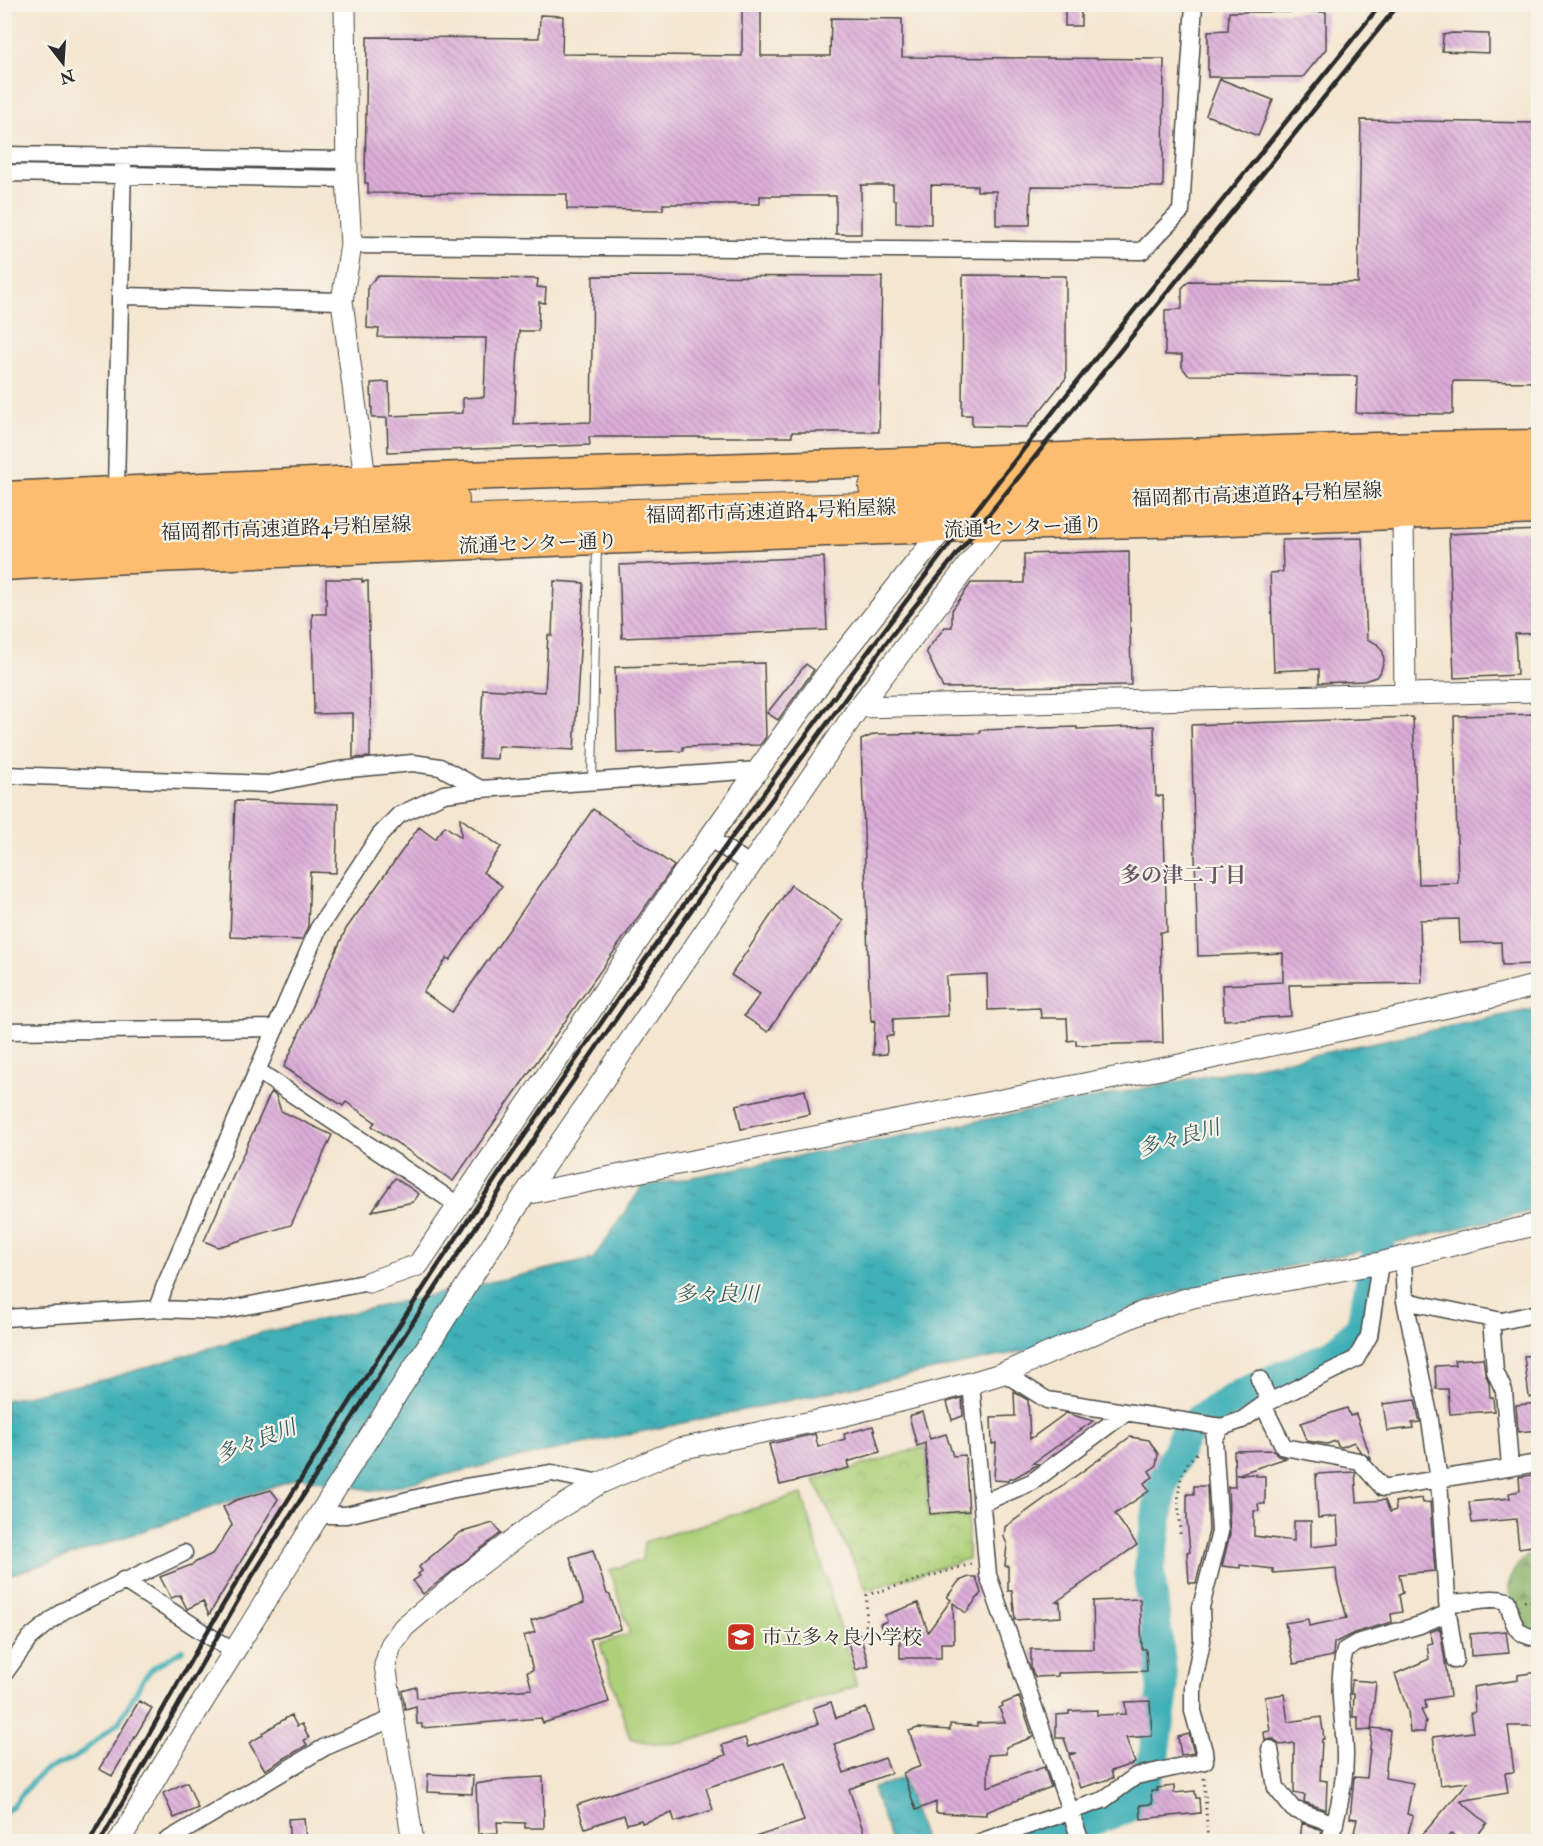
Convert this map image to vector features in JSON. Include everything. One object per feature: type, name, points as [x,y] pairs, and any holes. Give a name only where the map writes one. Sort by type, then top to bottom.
[{"type":"highway","points":[[4,496],[365,479],[1375,447],[1539,444]]},
{"type":"highway","name":"福岡都市高速道路4号粕屋線","points":[[1195,485],[1539,461]]},
{"type":"highway","name":"福岡都市高速道路4号粕屋線","points":[[4,540],[273,517],[898,486],[1539,483]]},
{"type":"highway","name":"流通センター通り","points":[[4,566],[597,540],[1539,510]]},
{"type":"highway","name":"福岡都市高速道路4号粕屋線","points":[[4,517],[273,517]]},
{"type":"street","points":[[345,4],[346,169],[351,245],[342,301],[365,479]]},
{"type":"street","points":[[351,245],[1142,251],[1181,211],[1194,4]]},
{"type":"street","points":[[4,155],[123,157],[346,169]]},
{"type":"street","points":[[116,489],[122,296],[123,157]]},
{"type":"street","points":[[4,173],[124,174],[346,169]]},
{"type":"street","points":[[122,296],[342,301]]},
{"type":"street","points":[[1403,515],[1405,694]]},
{"type":"street","points":[[119,1842],[162,1767],[234,1652],[525,1194],[859,707],[998,526]]},
{"type":"street","points":[[4,1318],[158,1310],[220,1311],[369,1282],[418,1265],[709,838],[826,675],[943,529]]},
{"type":"street","points":[[859,707],[1539,691]]},
{"type":"street","points":[[4,775],[268,784],[339,770],[413,764],[440,767],[481,789]]},
{"type":"street","points":[[158,1310],[164,1288],[318,929],[380,835],[399,815],[444,794],[481,789],[758,770]]},
{"type":"street","points":[[709,838],[750,866]]},
{"type":"street","points":[[525,1194],[1170,1067],[1480,1000],[1539,985]]},
{"type":"street","points":[[4,1031],[276,1028]]},
{"type":"street","points":[[258,1071],[458,1205]]},
{"type":"street","points":[[413,1842],[385,1665],[391,1645],[404,1627],[470,1572],[538,1521],[600,1483],[679,1449],[841,1416],[1004,1373],[1143,1312],[1193,1297],[1380,1263],[1539,1224]]},
{"type":"street","points":[[1403,1257],[1405,1301],[1429,1414],[1439,1480],[1447,1607],[1455,1660]]},
{"type":"street","points":[[1004,1373],[1047,1400],[1125,1413],[1218,1433],[1266,1403],[1356,1359],[1369,1336],[1380,1263]]},
{"type":"street","points":[[1405,1301],[1502,1321],[1539,1312]]},
{"type":"street","points":[[1491,1319],[1495,1371],[1504,1391],[1510,1467]]},
{"type":"street","points":[[1259,1379],[1284,1447],[1359,1461],[1383,1488],[1539,1463]]},
{"type":"street","points":[[971,1383],[988,1575],[1076,1826]]},
{"type":"street","points":[[982,1503],[1032,1482],[1125,1413]]},
{"type":"street","points":[[980,1842],[1076,1826],[1103,1800],[1136,1776],[1205,1761],[1193,1711],[1193,1686],[1202,1641],[1201,1607],[1221,1532],[1218,1433]]},
{"type":"street","points":[[324,1509],[346,1515],[454,1489],[552,1473],[600,1483]]},
{"type":"street","points":[[4,1674],[30,1638],[63,1611],[123,1580],[184,1553]]},
{"type":"street","points":[[123,1580],[234,1652]]},
{"type":"street","points":[[1329,1842],[1339,1810],[1345,1756],[1340,1668],[1345,1650],[1357,1643],[1420,1625],[1447,1607],[1499,1599],[1507,1601],[1515,1628],[1526,1636],[1539,1638]]},
{"type":"street","points":[[165,1842],[325,1747],[394,1718]]},
{"type":"street","points":[[1270,1749],[1276,1788],[1293,1809],[1335,1824]]},
{"type":"lane","points":[[592,780],[597,540]]},
{"type":"path","points":[[1180,1534],[1180,1475],[1192,1457],[1218,1433]]},
{"type":"path","points":[[866,1626],[867,1595],[987,1560]]},
{"type":"path","points":[[1205,1761],[1203,1770],[1208,1842]]},
{"type":"green space","points":[[926,1446],[928,1518],[968,1515],[968,1559],[867,1590],[814,1480]]},
{"type":"green space","points":[[802,1494],[857,1686],[684,1743],[653,1744],[630,1738],[600,1644],[630,1634],[610,1570],[642,1560],[644,1542]]},
{"type":"green space","points":[[1538,1550],[1538,1634],[1529,1632],[1523,1624],[1514,1607],[1509,1590],[1513,1573],[1519,1564],[1530,1553]]},
{"type":"water","name":"多々良川","points":[[1538,1008],[1538,1210],[1165,1295],[1033,1349],[531,1455],[375,1491],[301,1477],[5,1576],[5,1400],[107,1379],[260,1333],[593,1259],[642,1187],[1323,1053]]},
{"type":"water","points":[[903,1778],[924,1840],[891,1841],[873,1788]]},
{"type":"building","points":[[742,7],[761,7],[761,56],[830,56],[831,18],[902,19],[902,57],[1164,59],[1163,187],[1031,186],[1030,225],[996,225],[996,191],[977,191],[977,186],[931,185],[931,224],[896,223],[896,200],[893,200],[893,185],[861,185],[861,234],[836,234],[836,196],[760,196],[760,204],[663,204],[663,210],[567,209],[567,194],[368,193],[368,183],[365,183],[367,37],[539,38],[540,15],[563,16],[562,54],[742,56]]},
{"type":"building","points":[[1065,10],[1081,10],[1081,26],[1065,26]]},
{"type":"building","points":[[1229,12],[1326,12],[1326,49],[1303,77],[1208,77],[1208,31],[1228,30]]},
{"type":"building","points":[[1452,33],[1489,34],[1489,53],[1442,51],[1443,35]]},
{"type":"building","points":[[1220,79],[1273,100],[1258,136],[1206,115]]},
{"type":"building","points":[[1361,120],[1539,123],[1539,382],[1453,381],[1453,414],[1356,413],[1357,376],[1188,375],[1182,367],[1182,355],[1165,355],[1165,310],[1182,309],[1182,288],[1189,281],[1358,283]]},
{"type":"building","points":[[963,275],[1066,276],[1066,378],[1027,427],[972,426],[972,415],[962,415]]},
{"type":"building","points":[[377,276],[538,279],[537,287],[546,288],[545,303],[539,302],[538,331],[519,331],[514,425],[591,422],[593,276],[882,277],[879,432],[792,432],[792,437],[589,437],[590,445],[388,452],[387,418],[372,418],[371,383],[389,382],[390,416],[463,413],[463,398],[484,397],[486,338],[378,337],[379,329],[367,328],[368,286]]},
{"type":"building","points":[[1539,530],[1539,633],[1515,634],[1517,675],[1454,678],[1449,534]]},
{"type":"building","points":[[1362,538],[1367,639],[1377,644],[1383,652],[1384,661],[1380,673],[1364,681],[1319,683],[1319,669],[1274,671],[1270,573],[1283,572],[1282,540]]},
{"type":"building","points":[[1129,551],[1131,685],[943,688],[926,651],[945,627],[952,627],[952,610],[971,583],[1024,583],[1024,554]]},
{"type":"building","points":[[824,557],[827,630],[622,638],[619,565]]},
{"type":"building","points":[[326,579],[368,581],[370,757],[353,758],[353,713],[314,714],[312,614],[326,614]]},
{"type":"building","points":[[554,581],[584,583],[574,750],[498,746],[497,759],[479,758],[483,689],[545,692],[548,635],[552,636]]},
{"type":"building","points":[[764,663],[766,737],[760,745],[683,747],[683,751],[617,753],[615,667]]},
{"type":"building","points":[[806,664],[814,670],[778,720],[767,713]]},
{"type":"building","points":[[1539,714],[1539,964],[1502,965],[1501,942],[1460,943],[1459,919],[1420,920],[1422,983],[1289,985],[1291,1016],[1224,1020],[1222,985],[1283,982],[1283,953],[1198,956],[1191,725],[1413,717],[1419,884],[1458,883],[1454,716]]},
{"type":"building","points":[[1154,726],[1156,796],[1163,796],[1167,932],[1160,932],[1163,1043],[1076,1045],[1076,1040],[1068,1041],[1067,1018],[1041,1018],[1040,1008],[988,1010],[987,974],[947,976],[948,1016],[893,1019],[893,1036],[886,1036],[887,1054],[873,1055],[875,1020],[871,1021],[869,989],[861,740],[875,734],[980,733],[980,730]]},
{"type":"building","points":[[235,801],[338,804],[336,873],[310,872],[308,926],[302,940],[230,937]]},
{"type":"building","points":[[593,809],[674,866],[453,1181],[372,1126],[375,1122],[346,1102],[343,1106],[284,1067],[346,929],[419,827],[435,839],[445,826],[461,837],[460,818],[501,847],[483,872],[502,886],[450,960],[447,958],[423,992],[452,1012]]},
{"type":"building","points":[[791,885],[843,921],[768,1032],[744,1016],[760,994],[731,975]]},
{"type":"building","points":[[805,1090],[810,1114],[741,1129],[736,1105]]},
{"type":"building","points":[[271,1092],[276,1096],[281,1111],[332,1135],[291,1225],[218,1247],[204,1241]]},
{"type":"building","points":[[395,1178],[419,1194],[413,1202],[372,1211]]},
{"type":"building","points":[[1539,1355],[1539,1397],[1529,1397],[1524,1356]]},
{"type":"building","points":[[1483,1358],[1490,1397],[1493,1397],[1494,1411],[1450,1414],[1448,1389],[1436,1389],[1435,1366],[1455,1365],[1454,1360]]},
{"type":"building","points":[[1014,1392],[1028,1400],[1030,1439],[1066,1413],[1093,1421],[1033,1463],[1039,1464],[1014,1478],[1009,1478],[1008,1481],[994,1480],[996,1443],[992,1444],[991,1417],[1015,1416]]},
{"type":"building","points":[[962,1398],[963,1416],[952,1420],[947,1402]]},
{"type":"building","points":[[1415,1400],[1420,1422],[1412,1423],[1413,1428],[1387,1431],[1383,1404]]},
{"type":"building","points":[[1539,1403],[1539,1430],[1518,1432],[1516,1405]]},
{"type":"building","points":[[1347,1408],[1350,1416],[1356,1414],[1371,1459],[1360,1451],[1354,1442],[1342,1447],[1338,1446],[1336,1441],[1327,1444],[1307,1441],[1301,1423]]},
{"type":"building","points":[[922,1412],[930,1439],[946,1434],[953,1456],[965,1455],[969,1511],[930,1514],[925,1443],[917,1446],[909,1416]]},
{"type":"building","points":[[873,1426],[880,1452],[847,1462],[849,1468],[780,1485],[769,1444],[815,1434],[818,1447],[845,1439],[844,1434]]},
{"type":"building","points":[[1130,1437],[1149,1440],[1158,1454],[1156,1466],[1149,1471],[1153,1477],[1144,1483],[1149,1491],[1115,1514],[1137,1545],[1056,1602],[1060,1602],[1061,1617],[1015,1620],[1012,1591],[1008,1591],[1008,1566],[1005,1566],[1007,1544],[1004,1537],[1005,1527]]},
{"type":"building","points":[[1274,1450],[1278,1456],[1286,1458],[1236,1475],[1265,1476],[1265,1504],[1258,1504],[1259,1511],[1254,1511],[1254,1536],[1294,1541],[1294,1521],[1311,1521],[1311,1547],[1339,1544],[1337,1516],[1318,1518],[1316,1474],[1355,1472],[1357,1502],[1385,1500],[1390,1512],[1396,1510],[1395,1502],[1422,1498],[1423,1503],[1430,1502],[1435,1571],[1399,1574],[1403,1593],[1399,1595],[1402,1612],[1391,1614],[1392,1622],[1354,1633],[1334,1643],[1333,1656],[1294,1664],[1285,1623],[1308,1619],[1309,1626],[1347,1618],[1337,1581],[1336,1568],[1273,1573],[1273,1569],[1240,1565],[1240,1568],[1222,1566],[1230,1534],[1228,1487],[1235,1487],[1234,1451]]},
{"type":"building","points":[[1539,1474],[1539,1545],[1519,1548],[1516,1519],[1472,1523],[1469,1502],[1510,1498],[1509,1493],[1520,1491],[1519,1477]]},
{"type":"building","points":[[1194,1486],[1207,1486],[1209,1531],[1196,1583],[1189,1583],[1187,1494],[1194,1494]]},
{"type":"building","points":[[271,1490],[278,1499],[209,1615],[203,1601],[187,1609],[180,1595],[171,1598],[160,1577],[194,1564],[214,1553],[232,1525],[223,1507],[236,1500]]},
{"type":"building","points":[[493,1523],[501,1533],[423,1594],[413,1581],[420,1576],[418,1574],[422,1571],[419,1567],[459,1533]]},
{"type":"building","points":[[593,1550],[621,1629],[590,1639],[609,1702],[543,1723],[541,1718],[422,1728],[422,1724],[417,1724],[416,1706],[405,1709],[402,1691],[416,1687],[417,1698],[532,1689],[527,1672],[533,1670],[524,1636],[535,1632],[531,1621],[584,1603],[570,1557]]},
{"type":"building","points":[[976,1577],[981,1593],[966,1613],[953,1603],[954,1643],[941,1643],[941,1658],[900,1658],[900,1631],[884,1637],[880,1624],[887,1621],[885,1615],[918,1603],[928,1632],[951,1600],[947,1597],[959,1581]]},
{"type":"building","points":[[1140,1599],[1142,1649],[1146,1649],[1147,1671],[1058,1673],[1058,1676],[1035,1677],[1031,1668],[1031,1649],[1094,1649],[1093,1601]]},
{"type":"building","points":[[1440,1628],[1450,1696],[1425,1700],[1426,1708],[1421,1710],[1426,1720],[1424,1732],[1410,1732],[1408,1711],[1395,1674],[1429,1659],[1427,1644],[1433,1643],[1430,1632]]},
{"type":"building","points":[[1506,1631],[1509,1653],[1471,1656],[1470,1634]]},
{"type":"building","points":[[860,1635],[869,1666],[856,1670],[847,1639]]},
{"type":"building","points":[[1539,1672],[1539,1726],[1508,1726],[1514,1772],[1505,1773],[1508,1793],[1460,1801],[1487,1823],[1472,1842],[1462,1842],[1451,1833],[1444,1842],[1416,1842],[1468,1782],[1440,1785],[1433,1737],[1473,1732],[1470,1713],[1475,1712],[1473,1687],[1518,1680],[1518,1675]]},
{"type":"building","points":[[1352,1680],[1376,1682],[1371,1730],[1358,1731],[1358,1717],[1353,1717]]},
{"type":"building","points":[[1284,1694],[1288,1722],[1321,1717],[1324,1739],[1322,1739],[1320,1780],[1327,1781],[1326,1810],[1304,1802],[1305,1795],[1294,1793],[1294,1743],[1280,1745],[1274,1739],[1265,1740],[1264,1732],[1270,1731],[1265,1697]]},
{"type":"building","points":[[1019,1697],[1033,1737],[1006,1747],[1006,1754],[988,1755],[988,1787],[1044,1767],[1051,1787],[986,1812],[986,1815],[936,1813],[936,1802],[916,1810],[903,1773],[921,1766],[909,1731],[918,1728],[950,1730],[950,1724],[977,1726],[977,1723],[1005,1722],[999,1708],[1003,1706],[1002,1704]]},
{"type":"building","points":[[139,1701],[152,1708],[112,1776],[99,1769]]},
{"type":"building","points":[[1150,1701],[1152,1736],[1126,1738],[1135,1763],[1111,1771],[1113,1778],[1080,1788],[1069,1755],[1076,1753],[1069,1753],[1064,1738],[1056,1738],[1056,1715],[1069,1714],[1069,1711],[1097,1710],[1097,1715],[1126,1714],[1125,1702]]},
{"type":"building","points":[[831,1702],[836,1718],[866,1708],[873,1731],[834,1744],[844,1773],[885,1758],[891,1773],[849,1789],[867,1842],[750,1842],[749,1839],[804,1821],[784,1762],[706,1788],[713,1810],[675,1822],[672,1813],[642,1823],[641,1820],[627,1824],[624,1815],[585,1828],[577,1805],[726,1755],[722,1745],[745,1738],[748,1747],[818,1724],[813,1708]]},
{"type":"building","points":[[291,1715],[297,1726],[302,1724],[309,1738],[304,1740],[307,1745],[265,1770],[249,1743]]},
{"type":"building","points":[[1372,1728],[1390,1730],[1385,1778],[1413,1783],[1407,1814],[1413,1816],[1406,1842],[1382,1842],[1383,1839],[1354,1833],[1357,1819],[1350,1818],[1354,1777],[1367,1778]]},
{"type":"building","points":[[1189,1734],[1194,1753],[1181,1755],[1178,1737]]},
{"type":"building","points":[[428,1774],[473,1776],[472,1794],[427,1792]]},
{"type":"building","points":[[543,1777],[544,1828],[525,1828],[525,1823],[497,1822],[498,1833],[478,1834],[476,1784],[506,1779]]},
{"type":"building","points":[[187,1782],[198,1808],[174,1818],[163,1793]]},
{"type":"building","points":[[1174,1786],[1174,1793],[1195,1791],[1196,1798],[1199,1798],[1200,1813],[1141,1819],[1140,1805],[1152,1804],[1151,1791]]},
{"type":"building","points":[[304,1818],[306,1842],[290,1842],[288,1819]]},
{"type":"building","points":[[1302,1823],[1322,1830],[1319,1842],[1300,1842]]},
{"type":"waterway","points":[[1029,1842],[1126,1808],[1141,1789],[1154,1757],[1163,1690],[1149,1572],[1162,1485],[1184,1436],[1199,1420],[1242,1394],[1335,1354],[1362,1326],[1380,1238],[1378,1203]]},
{"type":"waterway","points":[[4,1812],[11,1808],[45,1770],[75,1758],[119,1722],[144,1678],[154,1667],[183,1650]]},
{"type":"railway","points":[[89,1842],[201,1642],[392,1336],[550,1098],[713,863],[882,633],[1004,474],[1381,4]]},
{"type":"railway","points":[[100,1842],[248,1583],[413,1322],[558,1103],[701,896],[891,636],[1399,4]]},
{"type":"place","name":"市立多々良小学校","points":[[741,1637]]},
{"type":"district","name":"多の津二丁目","points":[[1183,875]]}]
